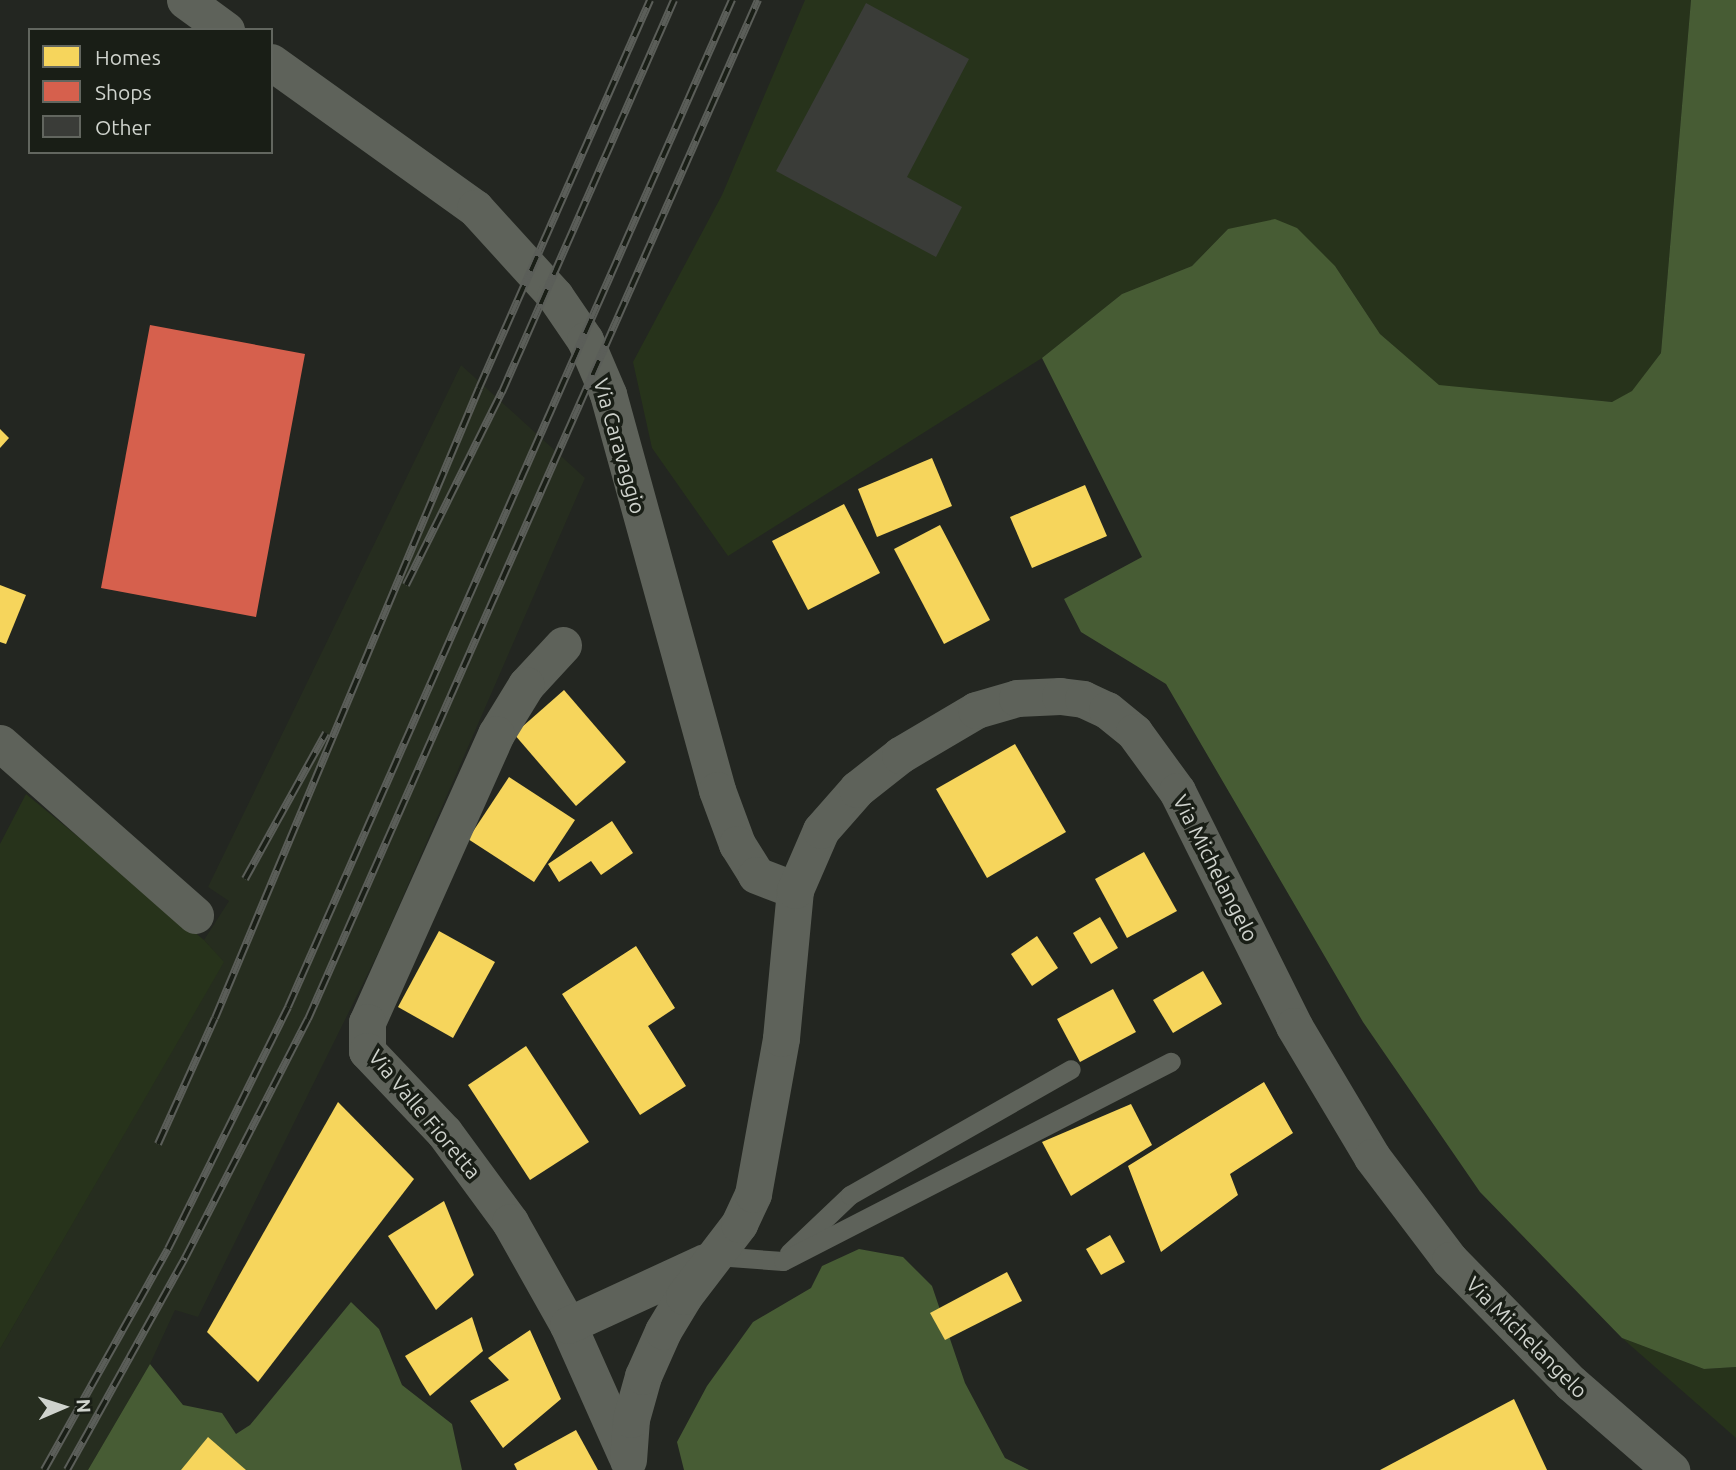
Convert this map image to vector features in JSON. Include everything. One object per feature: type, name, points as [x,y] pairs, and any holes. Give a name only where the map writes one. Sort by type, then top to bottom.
[{"type":"street","points":[[185,0],[223,28]]},
{"type":"street","name":"Via Caravaggio","points":[[273,63],[475,208],[555,296],[585,340],[608,394],[653,565],[737,844],[756,875],[795,890]]},
{"type":"street","name":"Via Valle Fioretta","points":[[563,645],[526,685],[496,734],[367,1022],[367,1051],[444,1132],[510,1222],[568,1325],[631,1465]]},
{"type":"street","name":"Via Michelangelo","points":[[631,1465],[631,1419],[643,1376],[684,1296],[739,1224],[760,1166],[781,1038],[795,890],[821,830],[839,807],[900,755],[976,710],[1017,698],[1083,699],[1107,710],[1134,732],[1185,802],[1294,1026],[1372,1157],[1450,1260],[1571,1383],[1671,1470]]},
{"type":"street","points":[[0,743],[195,915]]},
{"type":"street","name":"Via Michelangelo","points":[[568,1325],[716,1256]]},
{"type":"lane","points":[[716,1256],[783,1261],[1171,1062]]},
{"type":"lane","points":[[783,1261],[850,1195],[1071,1069]]},
{"type":"shaded area","points":[[461,365],[585,478],[381,947],[198,1317],[175,1310],[150,1364],[88,1470],[0,1470],[0,1349],[223,962],[204,940],[229,901],[208,887]]},
{"type":"green space","points":[[805,0],[1691,0],[1661,353],[1633,391],[1613,402],[1439,386],[1380,334],[1335,266],[1228,229],[1192,266],[1122,294],[1042,358],[728,556],[652,448],[633,362],[722,195]]},
{"type":"green space","points":[[1691,0],[1736,0],[1736,1367],[1704,1369],[1622,1338],[1480,1192],[1363,1022],[1166,684],[1081,632],[1064,599],[1142,557],[1042,358],[1122,294],[1192,266],[1228,229],[1275,219],[1297,228],[1335,266],[1380,334],[1439,385],[1612,402],[1632,391],[1661,353]]},
{"type":"green space","points":[[26,794],[204,940],[224,962],[0,1349],[0,844]]},
{"type":"green space","points":[[859,1249],[903,1257],[932,1286],[965,1383],[1005,1458],[1029,1470],[684,1470],[677,1442],[707,1386],[753,1322],[811,1288],[822,1266]]},
{"type":"green space","points":[[351,1302],[379,1329],[402,1385],[452,1424],[462,1470],[88,1470],[150,1364],[183,1405],[222,1413],[236,1434],[250,1425]]},
{"type":"green space","points":[[1622,1338],[1704,1369],[1736,1367],[1736,1438]]},
{"type":"building: Homes","points":[[0,429],[9,438],[0,448]]},
{"type":"building: Homes","points":[[932,458],[952,506],[877,537],[858,489]]},
{"type":"building: Homes","points":[[1085,485],[1107,536],[1032,568],[1010,517]]},
{"type":"building: Homes","points":[[844,504],[880,573],[808,610],[772,541]]},
{"type":"building: Homes","points":[[940,525],[990,620],[944,644],[894,549]]},
{"type":"building: Homes","points":[[0,585],[26,595],[6,644],[0,642]]},
{"type":"building: Homes","points":[[564,690],[626,762],[576,806],[514,734]]},
{"type":"building: Homes","points":[[1015,744],[1066,832],[987,878],[936,789]]},
{"type":"building: Homes","points":[[509,777],[575,820],[534,882],[468,839]]},
{"type":"building: Homes","points":[[612,821],[633,853],[601,875],[591,861],[559,882],[548,864]]},
{"type":"building: Homes","points":[[1144,852],[1177,911],[1127,938],[1095,879]]},
{"type":"building: Homes","points":[[1100,917],[1118,948],[1091,964],[1073,933]]},
{"type":"building: Homes","points":[[439,931],[495,962],[453,1038],[398,1007]]},
{"type":"building: Homes","points":[[1037,936],[1058,968],[1032,986],[1011,954]]},
{"type":"building: Homes","points":[[636,946],[675,1008],[648,1026],[686,1086],[640,1115],[562,994]]},
{"type":"building: Homes","points":[[1203,971],[1222,1004],[1173,1033],[1153,1000]]},
{"type":"building: Homes","points":[[1113,989],[1136,1032],[1080,1062],[1057,1019]]},
{"type":"building: Homes","points":[[526,1046],[589,1142],[530,1180],[468,1085]]},
{"type":"building: Homes","points":[[1264,1082],[1293,1133],[1230,1174],[1238,1195],[1161,1252],[1128,1166]]},
{"type":"building: Homes","points":[[338,1102],[414,1179],[258,1382],[207,1332]]},
{"type":"building: Homes","points":[[1131,1104],[1152,1145],[1071,1196],[1042,1142]]},
{"type":"building: Homes","points":[[444,1201],[474,1275],[436,1310],[388,1236]]},
{"type":"building: Homes","points":[[1110,1235],[1125,1262],[1101,1275],[1086,1249]]},
{"type":"building: Homes","points":[[1007,1272],[1022,1301],[945,1340],[930,1313]]},
{"type":"building: Homes","points":[[472,1317],[483,1351],[430,1396],[405,1356]]},
{"type":"building: Homes","points":[[530,1330],[561,1399],[503,1448],[470,1401],[509,1380],[488,1358]]},
{"type":"building: Homes","points":[[1514,1399],[1547,1470],[1380,1470]]},
{"type":"building: Homes","points":[[576,1430],[598,1470],[517,1470],[514,1464]]},
{"type":"building: Homes","points":[[208,1437],[246,1470],[181,1470]]},
{"type":"building: Shops","points":[[150,325],[305,354],[256,617],[101,588]]},
{"type":"building: Other","points":[[866,3],[969,59],[907,177],[962,207],[936,257],[776,171]]},
{"type":"railway","points":[[158,1144],[215,1018],[479,388],[650,0]]},
{"type":"railway","points":[[406,585],[502,392],[674,0]]},
{"type":"railway","points":[[44,1470],[168,1249],[288,1007],[732,0]]},
{"type":"railway","points":[[67,1470],[185,1258],[308,1019],[758,0]]},
{"type":"railway","points":[[245,879],[326,733]]}]
